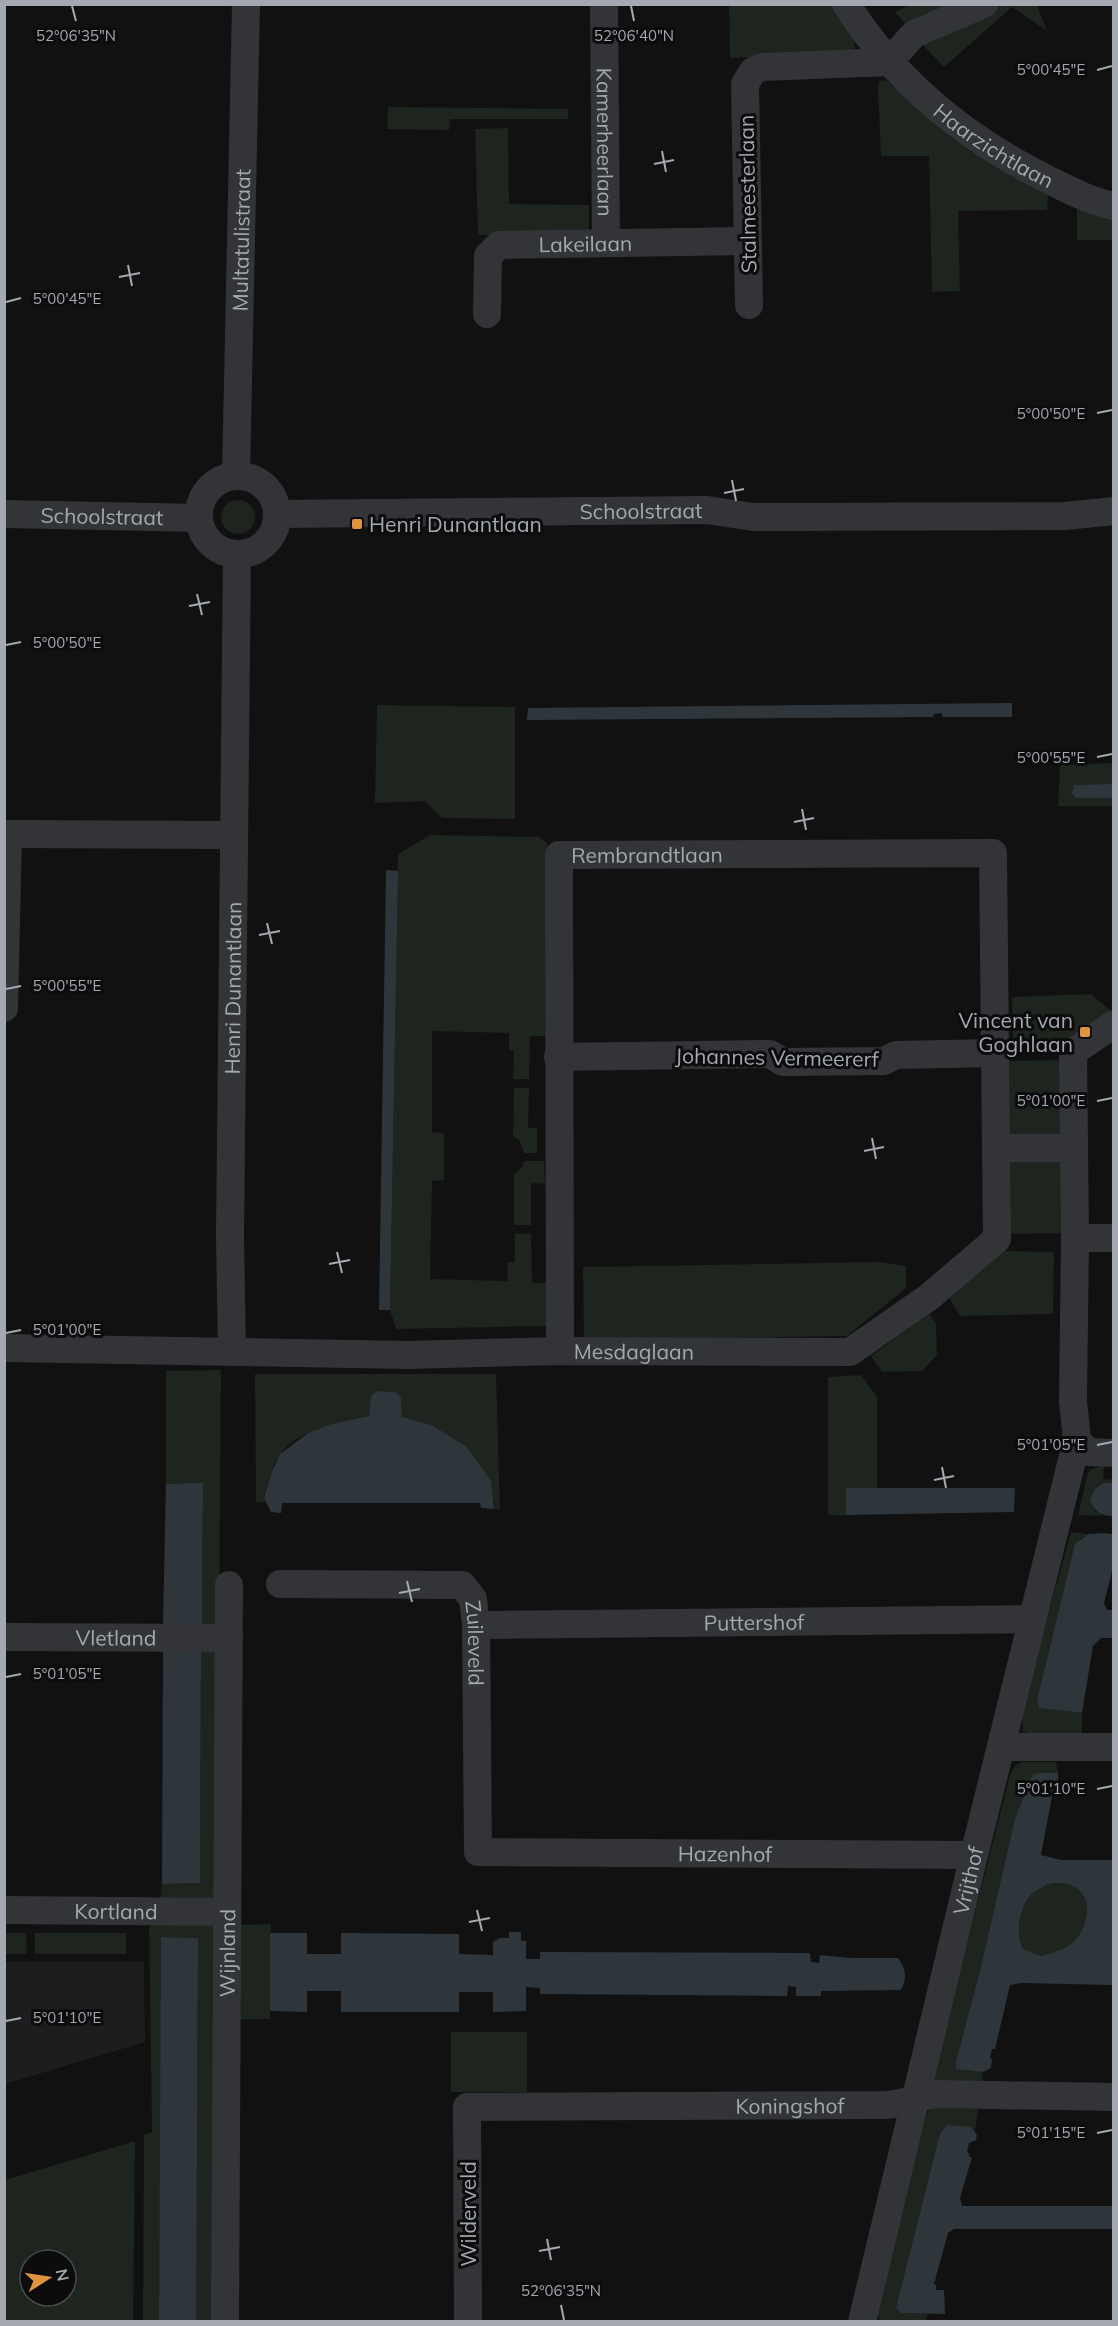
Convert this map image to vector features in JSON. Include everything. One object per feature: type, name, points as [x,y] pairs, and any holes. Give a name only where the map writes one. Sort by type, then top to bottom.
[{"type":"street","name":"Multatulistraat","points":[[236,476],[246,4]]},
{"type":"street","name":"Kamerheerlaan","points":[[604,4],[606,242]]},
{"type":"street","name":"Haarzichtlaan","points":[[846,4],[889,62],[936,108],[980,142],[1065,188],[1113,206]]},
{"type":"street","points":[[889,62],[914,34],[984,4]]},
{"type":"street","name":"Stalmeesterlaan","points":[[749,305],[745,84],[753,71],[762,67],[889,62]]},
{"type":"street","name":"Lakeilaan","points":[[487,314],[488,256],[500,245],[747,241]]},
{"type":"street","points":[[236,476],[248,477],[259,482],[269,491],[275,501],[277,514],[275,526],[269,538],[260,547],[237,554],[223,550],[212,543],[203,531],[199,518],[200,506],[205,494],[213,485],[236,476]]},
{"type":"street","name":"Schoolstraat","points":[[277,514],[707,510],[753,517],[947,517],[1065,516],[1113,511]]},
{"type":"street","name":"Schoolstraat","points":[[4,514],[199,518]]},
{"type":"street","name":"Henri Dunantlaan","points":[[232,1351],[230,1238],[237,554]]},
{"type":"street","points":[[4,1008],[6,834],[233,835]]},
{"type":"street","name":"Rembrandtlaan","points":[[560,1352],[559,855],[993,853],[995,1053]]},
{"type":"street","points":[[1113,1024],[1073,1052],[1075,1238],[1073,1401],[1077,1440],[1088,1452],[1113,1453]]},
{"type":"street","points":[[995,1053],[996,1149],[1074,1148]]},
{"type":"street","name":"Johannes Vermeererf","points":[[558,1056],[770,1054],[783,1062],[884,1060],[896,1056],[995,1053]]},
{"type":"street","name":"Mesdaglaan","points":[[4,1348],[408,1355],[560,1352],[850,1352],[929,1297],[997,1239],[996,1149]]},
{"type":"street","points":[[1075,1238],[1113,1238]]},
{"type":"street","name":"Vrijthof","points":[[862,2322],[1077,1440]]},
{"type":"street","name":"Zuileveld","points":[[280,1584],[462,1585],[473,1599],[476,1625],[478,1852]]},
{"type":"street","name":"Wijnland","points":[[225,2322],[230,1585]]},
{"type":"street","name":"Puttershof","points":[[476,1625],[1032,1619]]},
{"type":"street","name":"Vletland","points":[[4,1637],[229,1638]]},
{"type":"street","points":[[1002,1747],[1113,1747]]},
{"type":"street","name":"Hazenhof","points":[[478,1852],[974,1855]]},
{"type":"street","name":"Kortland","points":[[4,1910],[227,1912]]},
{"type":"street","name":"Koningshof","points":[[467,2107],[886,2105],[904,2104],[917,2097],[936,2094],[1113,2097]]},
{"type":"street","name":"Wilderveld","points":[[467,2107],[468,2322]]},
{"type":"shaded area","points":[[729,5],[831,5],[855,41],[854,50],[842,53],[730,58]]},
{"type":"shaded area","points":[[910,5],[966,5],[911,31],[895,12]]},
{"type":"shaded area","points":[[1002,5],[1037,5],[1047,31],[1012,7],[944,67],[919,41]]},
{"type":"shaded area","points":[[886,80],[947,133],[1048,194],[1047,210],[958,211],[960,291],[932,292],[929,156],[881,156],[878,88],[879,81]]},
{"type":"shaded area","points":[[388,107],[568,109],[568,119],[450,119],[449,130],[387,129]]},
{"type":"shaded area","points":[[508,128],[509,204],[589,205],[589,234],[478,235],[475,129]]},
{"type":"shaded area","points":[[1077,204],[1113,217],[1113,240],[1077,240]]},
{"type":"shaded area","points":[[238,500],[250,505],[255,517],[250,529],[238,534],[226,529],[221,517],[226,505]]},
{"type":"shaded area","points":[[1012,703],[1012,717],[942,717],[942,713],[934,714],[933,717],[527,720],[528,708]]},
{"type":"shaded area","points":[[377,705],[515,707],[515,819],[442,818],[425,801],[375,803]]},
{"type":"shaded area","points":[[1113,763],[1113,806],[1058,806],[1060,765]]},
{"type":"shaded area","points":[[1113,784],[1113,798],[1076,798],[1072,793],[1074,785]]},
{"type":"shaded area","points":[[430,835],[539,837],[547,843],[545,1036],[530,1036],[529,1079],[513,1079],[514,1051],[509,1050],[509,1033],[432,1031],[432,1132],[444,1133],[444,1180],[432,1181],[430,1279],[507,1281],[508,1262],[515,1262],[515,1234],[531,1234],[532,1283],[549,1283],[547,1326],[396,1329],[390,1310],[398,854]]},
{"type":"shaded area","points":[[386,870],[398,871],[390,1310],[379,1310]]},
{"type":"shaded area","points":[[1091,994],[1113,1013],[1066,1043],[1013,1043],[1012,997]]},
{"type":"shaded area","points":[[1068,1060],[1068,1141],[1005,1142],[1004,1061]]},
{"type":"shaded area","points":[[514,1088],[529,1088],[528,1128],[537,1128],[537,1153],[524,1153],[519,1140],[513,1136]]},
{"type":"shaded area","points":[[1004,1152],[1067,1152],[1067,1233],[1005,1234]]},
{"type":"shaded area","points":[[525,1161],[544,1161],[545,1184],[531,1183],[531,1225],[514,1225],[514,1174],[520,1170]]},
{"type":"shaded area","points":[[1001,1251],[1054,1252],[1053,1314],[960,1316],[948,1296]]},
{"type":"shaded area","points":[[879,1262],[906,1266],[906,1288],[847,1336],[584,1340],[583,1267]]},
{"type":"shaded area","points":[[929,1314],[936,1323],[937,1355],[922,1371],[882,1372],[871,1356]]},
{"type":"shaded area","points":[[221,1370],[219,1624],[202,1624],[203,1484],[166,1484],[166,1371]]},
{"type":"shaded area","points":[[255,1374],[496,1374],[500,1509],[494,1509],[495,1503],[447,1435],[432,1425],[402,1417],[401,1397],[395,1392],[376,1391],[371,1396],[369,1416],[321,1428],[288,1445],[280,1454],[272,1470],[264,1498],[266,1502],[256,1502]]},
{"type":"shaded area","points":[[861,1375],[877,1397],[877,1488],[846,1488],[846,1515],[828,1515],[828,1377]]},
{"type":"shaded area","points":[[376,1391],[395,1392],[401,1397],[402,1417],[432,1425],[467,1447],[491,1481],[494,1509],[481,1508],[480,1503],[282,1503],[281,1513],[271,1512],[264,1498],[280,1454],[308,1433],[332,1424],[369,1416],[371,1396]]},
{"type":"shaded area","points":[[1104,1465],[1103,1479],[1113,1480],[1113,1483],[1102,1483],[1094,1510],[1103,1516],[1078,1515],[1090,1470]]},
{"type":"shaded area","points":[[203,1483],[202,1624],[163,1624],[166,1484]]},
{"type":"shaded area","points":[[1103,1483],[1113,1483],[1113,1516],[1098,1512],[1090,1500],[1095,1489]]},
{"type":"shaded area","points":[[846,1488],[1015,1488],[1014,1512],[846,1515]]},
{"type":"shaded area","points":[[1071,1532],[1088,1534],[1080,1539],[1039,1708],[1082,1713],[1082,1736],[1034,1736],[1023,1731],[1022,1710]]},
{"type":"shaded area","points":[[1088,1534],[1113,1534],[1113,1567],[1104,1603],[1107,1610],[1113,1610],[1113,1638],[1101,1638],[1093,1646],[1082,1713],[1039,1708],[1037,1701],[1075,1544]]},
{"type":"shaded area","points":[[163,1650],[201,1650],[200,1883],[162,1884]]},
{"type":"shaded area","points":[[201,1650],[220,1650],[219,1904],[160,1904],[162,1884],[200,1883]]},
{"type":"shaded area","points":[[1022,1762],[1056,1762],[1058,1773],[1038,1773],[1030,1780],[1016,1817],[957,2069],[983,2072],[982,2088],[937,2084],[933,2078],[1010,1775],[1015,1766]]},
{"type":"shaded area","points":[[1058,1773],[1059,1790],[1052,1796],[1041,1855],[1061,1860],[1113,1860],[1113,1985],[1021,1983],[1010,1985],[995,2049],[992,2049],[991,2068],[983,2072],[956,2069],[1015,1819],[1033,1775]],"holes":[[[1052,1883],[1069,1884],[1081,1892],[1087,1906],[1087,1915],[1082,1931],[1072,1943],[1041,1956],[1023,1949],[1019,1936],[1021,1914],[1031,1895]]]},
{"type":"shaded area","points":[[1052,1883],[1069,1884],[1081,1891],[1085,1898],[1087,1914],[1082,1931],[1072,1943],[1041,1956],[1023,1950],[1019,1937],[1021,1914],[1031,1895]]},
{"type":"shaded area","points":[[162,1924],[218,1926],[216,2321],[195,2321],[198,1938],[162,1937],[159,2321],[143,2322],[144,2135],[152,2132],[149,1926]]},
{"type":"shaded area","points":[[271,1924],[270,2019],[235,2019],[235,1925]]},
{"type":"shaded area","points":[[509,1932],[521,1932],[521,1941],[526,1941],[526,1959],[540,1959],[540,1952],[810,1953],[811,1962],[819,1963],[820,1955],[851,1958],[898,1958],[903,1966],[905,1978],[901,1990],[821,1991],[821,1996],[796,1996],[796,1987],[788,1986],[787,1996],[540,1994],[540,1988],[526,1987],[526,2011],[493,2012],[493,1992],[459,1992],[459,2012],[341,2012],[341,1991],[307,1991],[307,2012],[270,2011],[270,1933],[307,1933],[307,1954],[341,1954],[341,1933],[459,1934],[459,1954],[493,1955],[493,1942],[500,1938],[509,1938]]},
{"type":"shaded area","points":[[5,1933],[26,1933],[27,1954],[5,1954]]},
{"type":"shaded area","points":[[35,1933],[126,1933],[126,1954],[35,1954]]},
{"type":"shaded area","points":[[161,1937],[198,1938],[196,2321],[159,2321]]},
{"type":"shaded area","points":[[5,1962],[144,1962],[145,2042],[5,2084]]},
{"type":"shaded area","points":[[451,2032],[527,2032],[527,2092],[451,2092]]},
{"type":"shaded area","points":[[932,2107],[978,2109],[975,2132],[971,2127],[940,2133],[896,2306],[901,2313],[928,2314],[925,2321],[880,2321],[875,2312],[927,2113]]},
{"type":"shaded area","points":[[948,2125],[971,2127],[977,2135],[976,2140],[969,2143],[967,2152],[969,2157],[972,2157],[960,2198],[962,2206],[1113,2206],[1113,2229],[954,2229],[948,2233],[934,2284],[936,2290],[944,2290],[945,2314],[901,2313],[896,2307],[940,2133]]},
{"type":"shaded area","points":[[135,2141],[133,2321],[5,2321],[5,2180]]},
{"type":"place","name":"Henri Dunantlaan","points":[[357,524]]},
{"type":"place","name":"Vincent van Goghlaan","points":[[1085,1032]]}]
